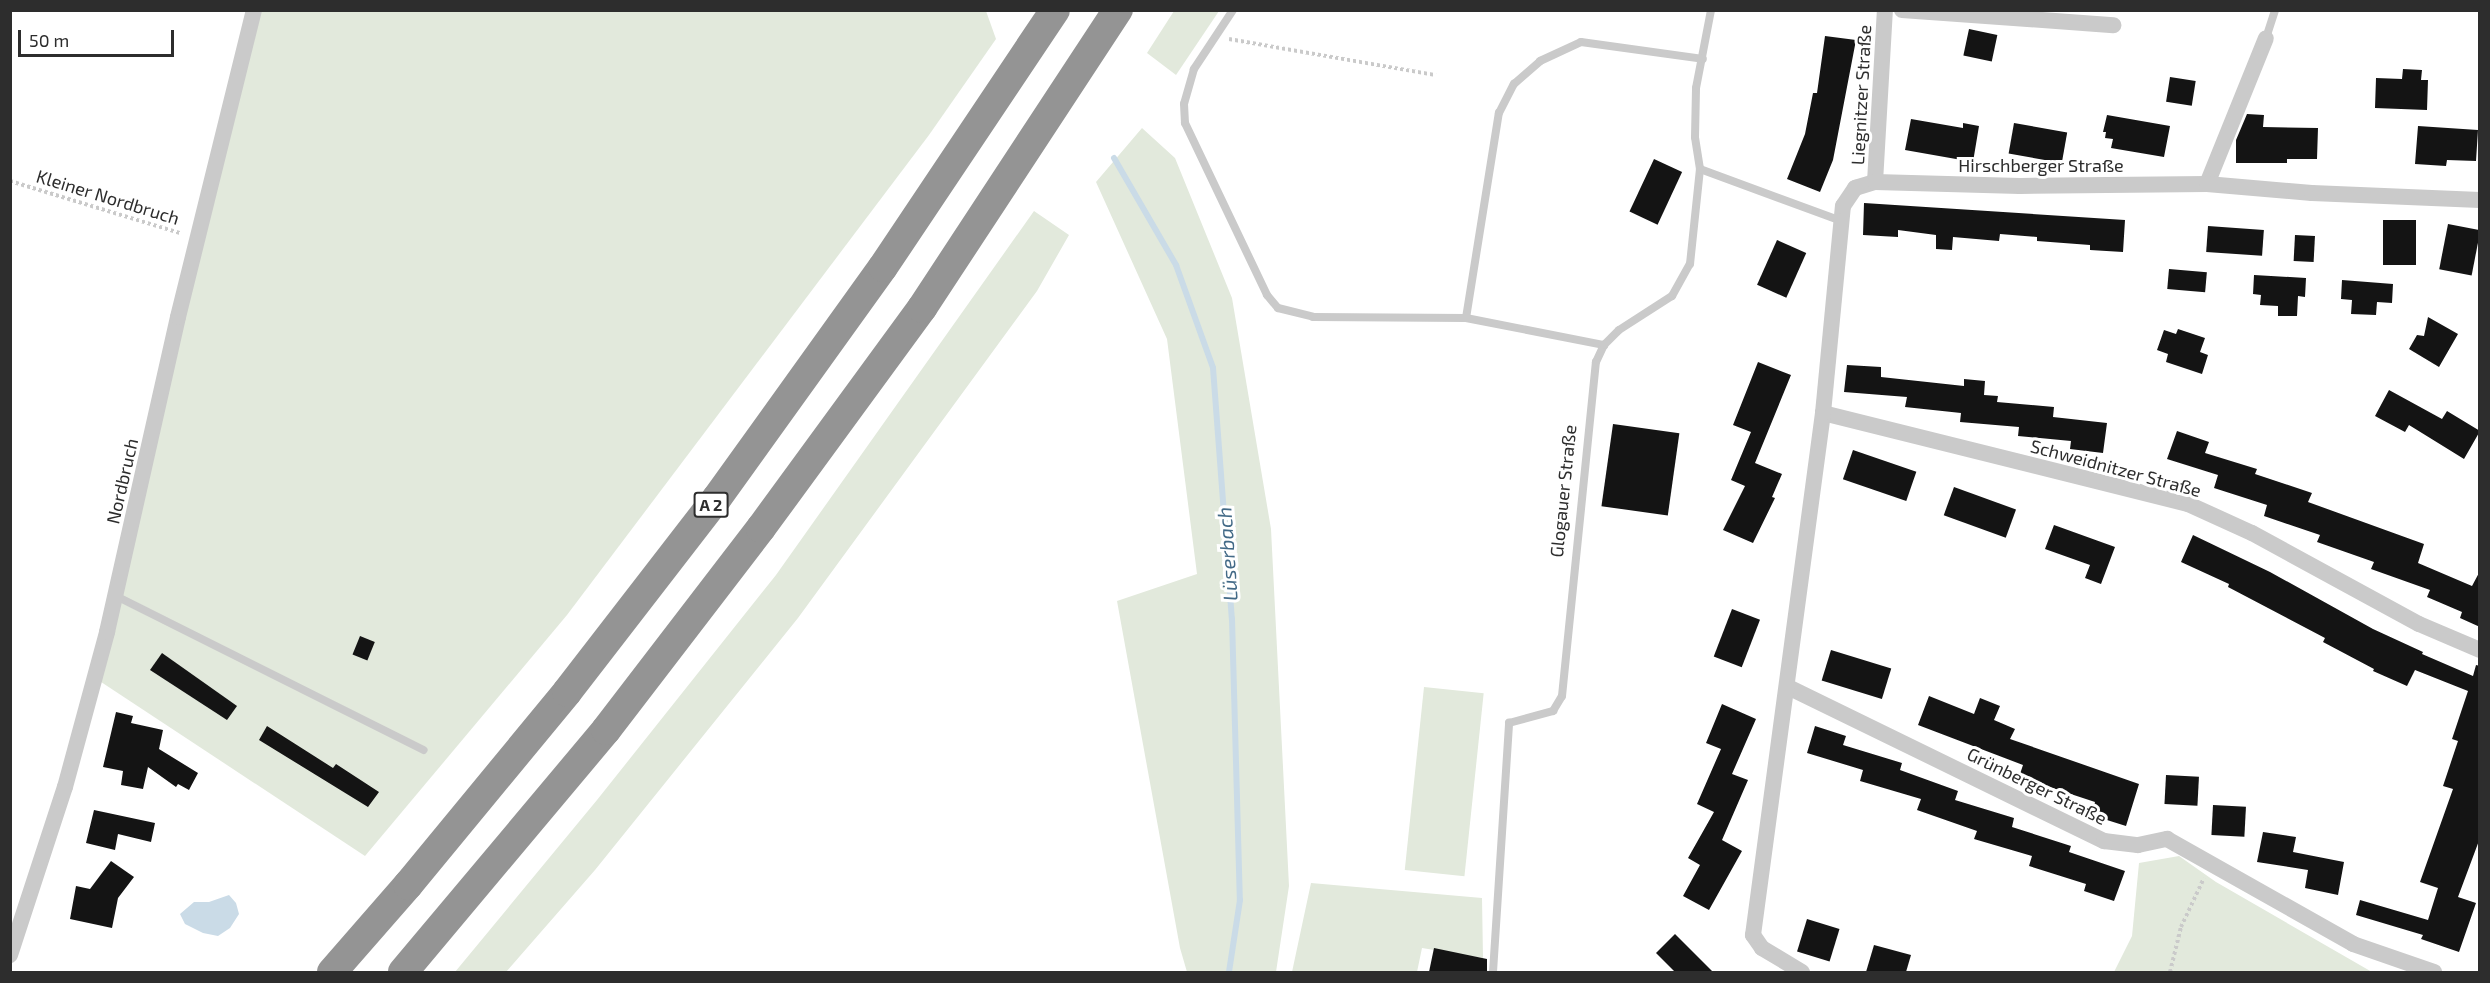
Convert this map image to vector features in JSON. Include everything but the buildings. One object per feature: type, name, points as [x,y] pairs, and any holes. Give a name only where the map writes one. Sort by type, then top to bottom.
[{"type":"highway","name":"A 2","points":[[332,972],[408,885],[559,702],[717,498],[883,267],[1055,10]]},
{"type":"highway","points":[[403,972],[606,730],[762,528],[922,308],[1118,10]]},
{"type":"street","name":"Nordbruch","points":[[10,955],[65,787],[116,596],[254,10]]},
{"type":"street","name":"Liegnitzer Straße","points":[[1875,182],[1885,10]]},
{"type":"street","points":[[1902,10],[2078,16],[2113,25]]},
{"type":"street","points":[[2207,184],[2266,38]]},
{"type":"street","name":"Hirschberger Straße","points":[[1875,182],[2020,186],[2207,184],[2312,193],[2480,200]]},
{"type":"street","points":[[1802,972],[1762,948],[1754,935],[1823,413],[1843,206],[1855,188],[1875,182]]},
{"type":"street","name":"Schweidnitzer Straße","points":[[1823,413],[2188,504],[2252,533],[2419,624],[2480,650]]},
{"type":"street","name":"Grünberger Straße","points":[[1788,687],[2104,841],[2138,845],[2167,839],[2353,944],[2434,972]]},
{"type":"lane","points":[[1233,10],[1194,69],[1184,104],[1185,123],[1267,295],[1278,308],[1312,317],[1466,318],[1604,345],[1619,330],[1672,296],[1690,264],[1700,170],[1695,137],[1696,87],[1712,10]]},
{"type":"lane","points":[[2266,38],[2275,10]]},
{"type":"lane","points":[[1466,318],[1500,113],[1515,84],[1539,61],[1581,42],[1703,59]]},
{"type":"lane","points":[[1700,170],[1841,221]]},
{"type":"lane","name":"Glogauer Straße","points":[[1493,972],[1509,723],[1553,711],[1562,696],[1596,362],[1604,345]]},
{"type":"lane","points":[[116,596],[424,750]]},
{"type":"path","points":[[1216,36],[1436,75]]},
{"type":"path","name":"Kleiner Nordbruch","points":[[10,181],[163,230],[199,237]]},
{"type":"path","points":[[2170,972],[2181,927],[2211,864]]},
{"type":"shaded area","points":[[257,11],[986,11],[996,39],[929,135],[567,615],[365,856],[95,678]]},
{"type":"shaded area","points":[[1174,11],[1219,11],[1176,75],[1147,53]]},
{"type":"shaded area","points":[[1142,128],[1175,158],[1232,298],[1271,529],[1289,886],[1276,972],[1187,972],[1180,948],[1117,601],[1197,574],[1167,339],[1096,182]]},
{"type":"shaded area","points":[[1034,211],[1069,235],[1037,291],[798,618],[595,870],[506,972],[455,972],[597,800],[776,575]]},
{"type":"shaded area","points":[[1424,687],[1484,693],[1464,876],[1405,870]]},
{"type":"shaded area","points":[[2179,856],[2216,882],[2372,972],[2114,972],[2132,936],[2139,863]]},
{"type":"shaded area","points":[[1311,883],[1482,898],[1483,958],[1422,948],[1417,972],[1292,972]]},
{"type":"water","points":[[229,895],[236,903],[239,914],[230,928],[218,936],[203,933],[185,924],[180,914],[194,902],[209,902]]},
{"type":"waterway","name":"Lüserbach","points":[[1114,158],[1176,265],[1213,368],[1232,619],[1240,900],[1229,972]]}]
